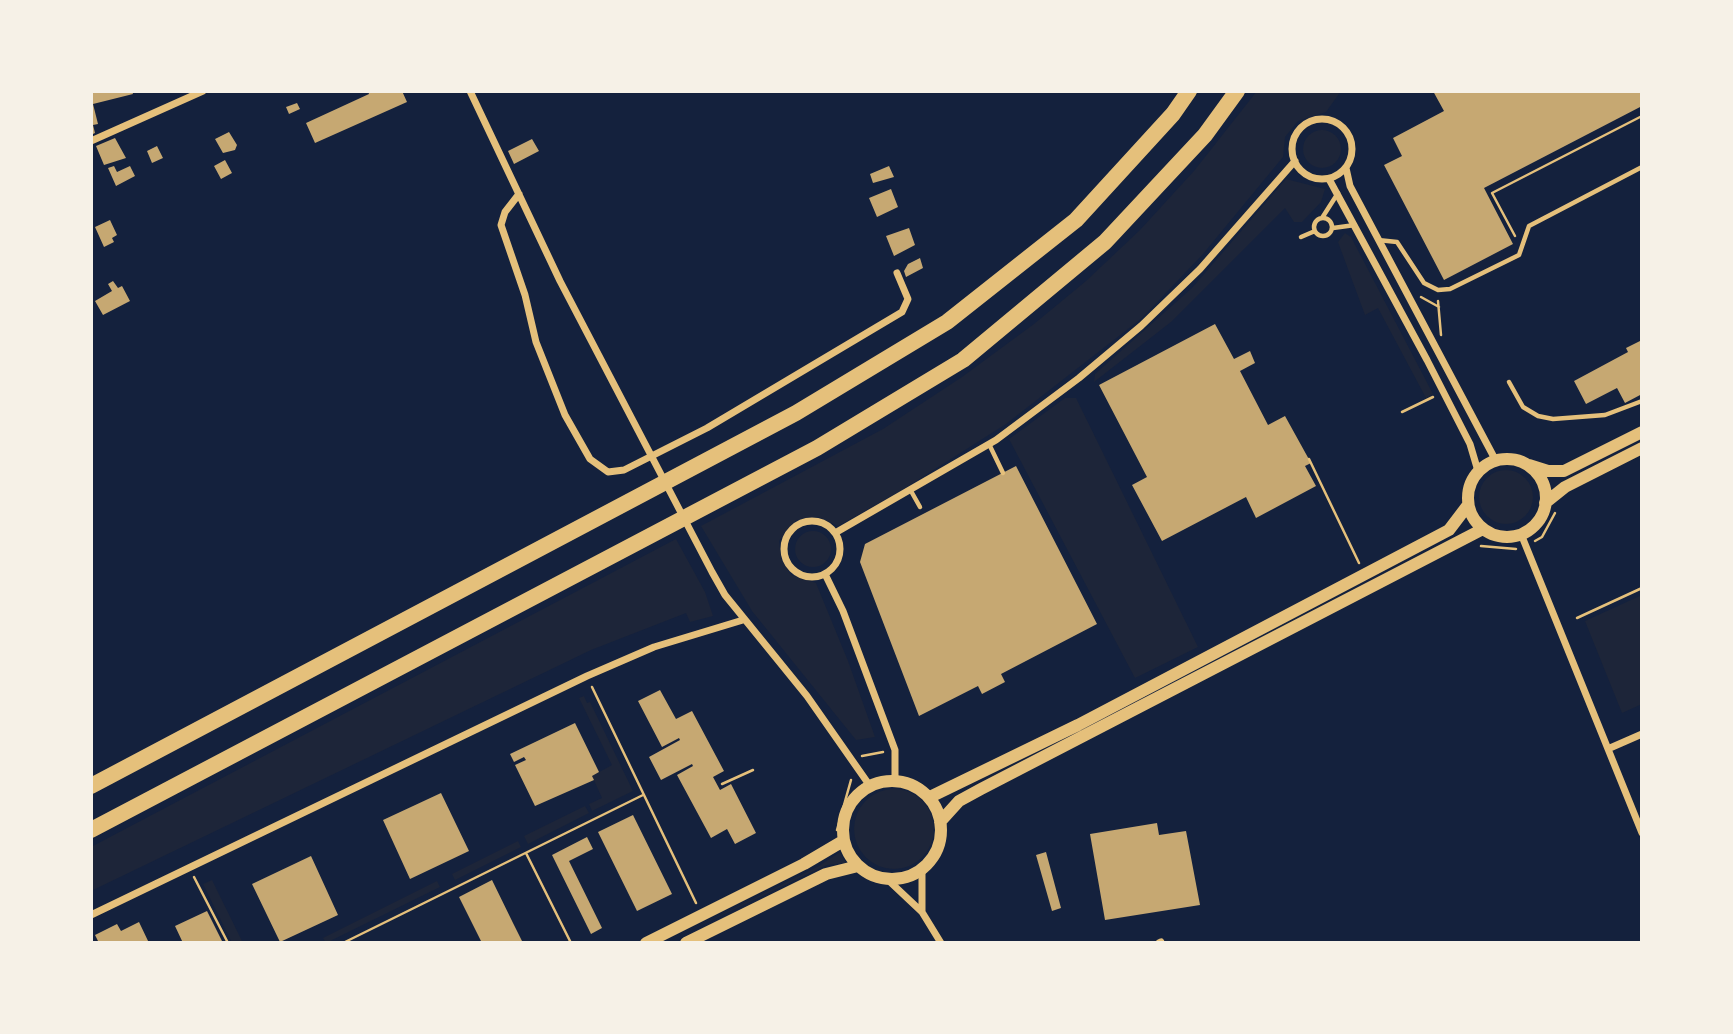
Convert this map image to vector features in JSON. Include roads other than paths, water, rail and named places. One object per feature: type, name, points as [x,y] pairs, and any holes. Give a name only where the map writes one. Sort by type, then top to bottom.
[{"type":"highway","points":[[91,786],[796,413],[947,322],[1076,220],[1173,114],[1189,91]]},
{"type":"highway","points":[[91,830],[817,448],[963,360],[1105,242],[1205,135],[1237,91]]},
{"type":"main road","points":[[1642,432],[1564,471],[1548,471],[1522,463],[1496,461],[1478,471],[1468,491],[1468,505],[1483,529],[1501,537],[1521,534],[1536,523],[1545,503],[1565,486],[1642,448]]},
{"type":"main road","points":[[1522,463],[1538,475],[1544,485],[1545,503]]},
{"type":"main road","points":[[930,797],[1088,720],[1449,530],[1468,505]]},
{"type":"main road","points":[[940,822],[959,801],[970,795],[1483,529]]},
{"type":"main road","points":[[895,782],[913,786],[930,797],[940,822],[936,851],[922,870],[908,877],[887,879],[870,875],[858,866],[843,841],[848,809],[858,794],[870,786],[895,782]]},
{"type":"main road","points":[[646,943],[804,864],[843,841]]},
{"type":"main road","points":[[685,943],[826,874],[858,866]]},
{"type":"street","points":[[91,141],[203,91]]},
{"type":"street","points":[[470,91],[639,435],[712,572],[743,620],[807,696],[870,786]]},
{"type":"street","points":[[1328,120],[1342,126],[1351,139],[1352,154],[1346,168],[1329,179],[1307,175],[1295,162],[1292,145],[1298,131],[1312,121],[1328,120]]},
{"type":"street","points":[[835,533],[989,444],[1079,378],[1141,326],[1200,269],[1295,162]]},
{"type":"street","points":[[1346,168],[1350,186],[1496,461]]},
{"type":"street","points":[[1329,179],[1470,444],[1478,471]]},
{"type":"street","points":[[519,194],[505,212],[501,225],[525,295],[536,342],[565,415],[590,459],[608,472],[624,470],[707,428],[902,312],[908,299],[897,272]]},
{"type":"street","points":[[809,521],[824,523],[835,533],[841,551],[833,568],[825,574],[811,577],[797,572],[787,561],[786,539],[796,527],[809,521]]},
{"type":"street","points":[[1521,534],[1642,833]]},
{"type":"street","points":[[825,574],[844,611],[894,748],[895,782]]},
{"type":"street","points":[[91,915],[587,676],[654,647],[743,620]]},
{"type":"street","points":[[1609,748],[1642,734]]},
{"type":"street","points":[[922,870],[922,912]]},
{"type":"street","points":[[887,879],[922,912],[941,943]]},
{"type":"lane","points":[[1378,240],[1397,242],[1419,279],[1438,290],[1450,289],[1519,254],[1529,226],[1642,167]]},
{"type":"lane","points":[[1315,231],[1315,222],[1322,218],[1338,192]]},
{"type":"lane","points":[[1322,218],[1330,220],[1333,228]]},
{"type":"lane","points":[[1301,237],[1315,231],[1326,236],[1333,228],[1355,225]]},
{"type":"lane","points":[[1509,382],[1523,407],[1538,416],[1553,419],[1605,415],[1642,401]]},
{"type":"lane","points":[[989,444],[1003,472]]},
{"type":"lane","points":[[911,491],[920,507]]}]
